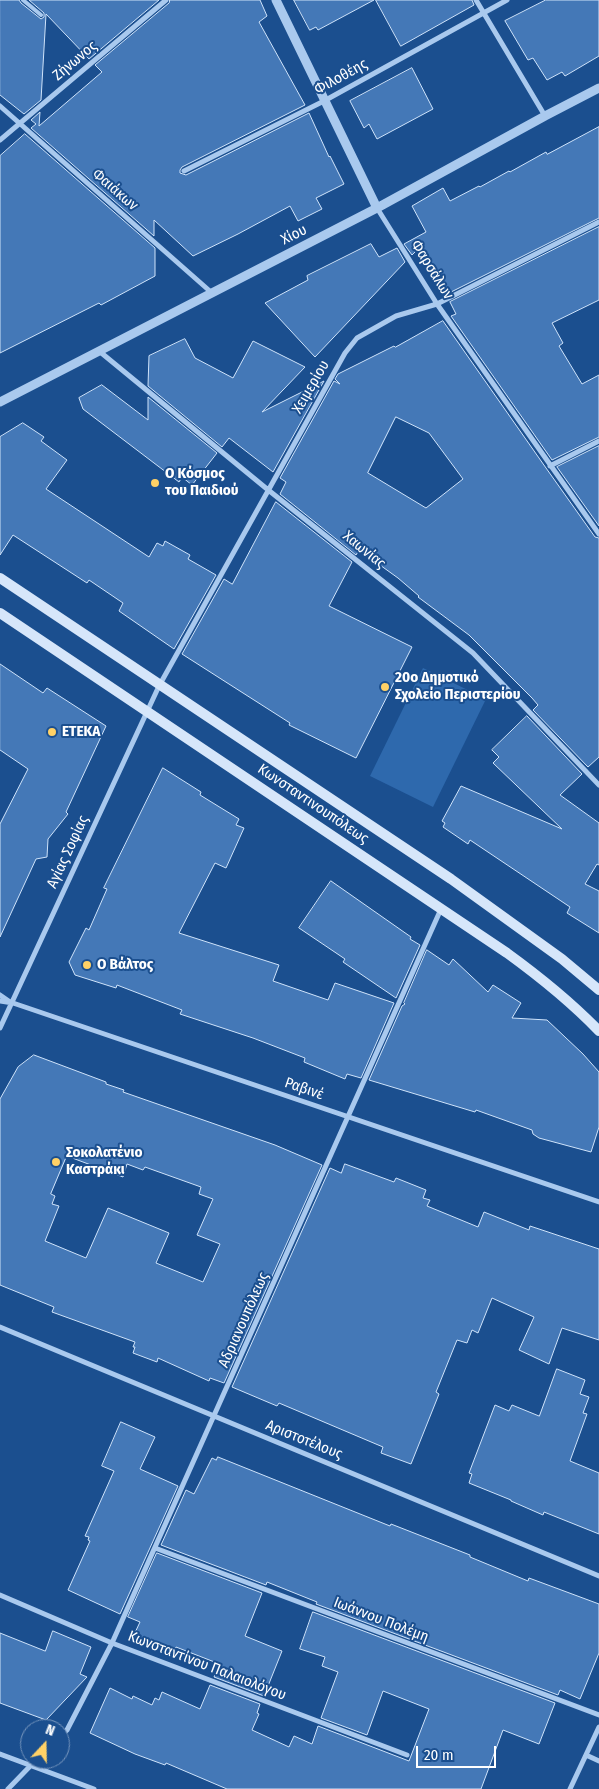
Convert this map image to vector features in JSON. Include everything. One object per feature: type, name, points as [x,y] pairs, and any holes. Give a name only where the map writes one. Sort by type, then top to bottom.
[{"type":"main road","name":"Κωνσταντινουπόλεως","points":[[0,578],[490,906],[562,959],[599,990]]},
{"type":"main road","name":"Κωνσταντινουπόλεως","points":[[0,613],[507,953],[543,979],[581,1012],[599,1031]]},
{"type":"street","name":"Ζήνωνος","points":[[0,140],[166,0]]},
{"type":"street","name":"Φαρσάλων","points":[[276,0],[377,208],[437,304],[599,534]]},
{"type":"street","points":[[476,0],[544,116]]},
{"type":"street","name":"Φιλοθέης","points":[[184,171],[324,101],[507,0]]},
{"type":"street","name":"Χίου","points":[[0,402],[377,208],[544,116],[599,88]]},
{"type":"street","name":"Φαιάκων","points":[[0,106],[212,293]]},
{"type":"street","name":"Χειμερίου","points":[[159,686],[267,489],[345,352],[357,338],[396,316],[437,304],[599,222]]},
{"type":"street","name":"Χαωνίας","points":[[98,350],[267,489],[473,653],[599,785]]},
{"type":"street","points":[[550,466],[599,440]]},
{"type":"street","name":"Αγίας Σοφίας","points":[[0,1028],[159,686]]},
{"type":"street","name":"Αδριανουπόλεως","points":[[70,1724],[112,1643],[215,1417],[441,909]]},
{"type":"street","points":[[0,995],[13,1003]]},
{"type":"street","name":"Ραβινέ","points":[[0,1001],[13,1003],[599,1202]]},
{"type":"street","name":"Αριστοτέλους","points":[[0,1327],[599,1576]]},
{"type":"street","name":"Ιωάννου Πολέμη","points":[[155,1548],[599,1715]]},
{"type":"street","name":"Κωνσταντίνου Παλαιολόγου","points":[[0,1595],[112,1643],[407,1755]]},
{"type":"street","points":[[570,1789],[599,1727]]},
{"type":"street","points":[[0,1754],[20,1761]]},
{"type":"street","points":[[586,1754],[599,1761]]},
{"type":"street","points":[[8,1789],[26,1769]]},
{"type":"street","points":[[41,1769],[94,1789]]},
{"type":"lane","points":[[24,0],[40,16]]},
{"type":"shaded area","points":[[423,668],[486,699],[433,807],[370,776]]},
{"type":"building","points":[[0,0],[19,0],[41,19],[44,17],[44,13],[29,0],[159,0],[89,59],[46,14],[41,100],[24,114],[0,95]]},
{"type":"building","points":[[170,0],[260,0],[267,16],[259,22],[305,105],[182,167],[180,173],[186,175],[309,113],[329,157],[344,184],[316,198],[322,209],[298,221],[290,206],[193,256],[154,220],[154,236],[31,128],[36,124],[31,120],[40,112],[39,126],[102,72],[95,65],[169,3]]},
{"type":"building","points":[[294,0],[374,0],[318,30],[316,27],[310,30]]},
{"type":"building","points":[[376,0],[472,0],[474,5],[401,46]]},
{"type":"building","points":[[546,0],[599,0],[599,56],[565,76],[562,72],[547,80],[533,58],[528,60],[505,21]]},
{"type":"building","points":[[412,68],[433,109],[377,139],[369,124],[364,128],[350,101]]},
{"type":"building","points":[[599,127],[599,218],[445,295],[419,248],[412,255],[404,244],[426,232],[412,206],[443,188],[450,201]]},
{"type":"building","points":[[25,134],[155,248],[155,276],[101,305],[99,303],[0,353],[0,156]]},
{"type":"building","points":[[599,227],[599,300],[552,323],[563,343],[559,346],[582,384],[599,375],[599,437],[552,460],[451,316],[456,314],[450,302]]},
{"type":"building","points":[[371,244],[379,257],[397,248],[405,262],[315,357],[265,303],[308,280],[307,276]]},
{"type":"building","points":[[443,321],[595,537],[599,538],[599,757],[588,767],[533,710],[538,705],[532,698],[469,635],[418,597],[398,578],[359,550],[356,555],[280,494],[286,482],[280,478],[334,381],[340,384],[335,379],[338,374],[395,347]],"holes":[[[396,417],[429,433],[463,479],[426,508],[368,473]]]},
{"type":"building","points":[[185,339],[195,358],[233,378],[253,341],[305,367],[262,412],[324,381],[273,472],[229,438],[222,447],[148,386],[149,356]]},
{"type":"building","points":[[102,385],[148,420],[148,397],[217,453],[192,485],[182,477],[179,482],[83,409],[79,398]]},
{"type":"building","points":[[23,423],[44,437],[41,441],[67,460],[46,489],[149,557],[157,543],[163,546],[165,541],[190,555],[188,559],[216,575],[174,649],[119,611],[123,603],[89,580],[87,583],[13,535],[0,555],[0,437]]},
{"type":"building","points":[[599,446],[599,526],[557,467]]},
{"type":"building","points":[[276,502],[352,562],[329,606],[412,647],[356,758],[289,725],[290,723],[182,654],[224,579],[232,584]]},
{"type":"building","points":[[0,664],[43,693],[47,688],[106,726],[66,812],[68,814],[48,839],[47,857],[36,859],[0,937],[0,824],[28,769],[0,750]]},
{"type":"building","points":[[527,716],[582,774],[560,795],[599,823],[599,865],[597,864],[585,884],[599,891],[599,933],[567,913],[570,907],[470,840],[468,844],[443,827],[445,823],[442,821],[461,786],[562,829],[493,763],[499,757],[492,750]]},
{"type":"building","points":[[163,768],[201,792],[200,795],[239,819],[236,825],[244,828],[226,868],[215,863],[179,933],[279,965],[273,981],[328,1000],[335,983],[394,1003],[361,1078],[347,1074],[345,1079],[304,1062],[305,1058],[253,1038],[180,1014],[182,1010],[117,985],[116,988],[75,975],[69,962],[86,928],[89,930],[107,889],[104,888]]},
{"type":"building","points":[[331,881],[420,945],[396,998],[343,962],[345,959],[299,928]]},
{"type":"building","points":[[427,950],[449,965],[453,959],[488,992],[493,985],[521,1003],[512,1018],[547,1020],[599,1072],[599,1127],[591,1152],[539,1138],[533,1134],[532,1130],[476,1110],[475,1112],[369,1080],[402,1006],[405,1004]]},
{"type":"building","points":[[34,1055],[106,1082],[106,1084],[124,1090],[123,1092],[275,1145],[322,1165],[224,1383],[210,1378],[209,1381],[158,1358],[157,1362],[133,1353],[135,1342],[52,1312],[54,1307],[0,1285],[0,1099],[18,1067]],"holes":[[[67,1156],[123,1177],[127,1164],[143,1170],[145,1167],[201,1187],[199,1194],[213,1199],[197,1235],[220,1244],[203,1282],[156,1263],[169,1233],[108,1208],[86,1258],[45,1241],[59,1206],[52,1204],[55,1196],[51,1194]]]},
{"type":"building","points":[[345,1164],[394,1182],[396,1178],[426,1190],[423,1198],[430,1200],[427,1206],[478,1227],[484,1212],[529,1230],[530,1226],[599,1249],[599,1340],[562,1328],[549,1364],[519,1350],[534,1317],[492,1298],[478,1333],[472,1330],[467,1343],[457,1340],[436,1392],[439,1394],[411,1464],[381,1453],[383,1447],[279,1403],[277,1406],[232,1387],[330,1168],[341,1173]]},
{"type":"building","points":[[557,1369],[585,1380],[580,1394],[589,1397],[583,1413],[587,1414],[570,1461],[599,1473],[599,1534],[544,1512],[543,1515],[469,1483],[472,1474],[469,1473],[495,1405],[509,1411],[512,1405],[539,1416]]},
{"type":"building","points":[[121,1422],[155,1437],[140,1469],[178,1486],[120,1614],[68,1590],[90,1541],[88,1540],[89,1537],[85,1536],[114,1471],[102,1466]]},
{"type":"building","points":[[218,1457],[390,1526],[391,1524],[470,1555],[470,1557],[528,1581],[529,1578],[599,1604],[599,1653],[580,1699],[560,1690],[558,1695],[316,1604],[317,1602],[267,1582],[266,1585],[161,1545],[186,1490],[194,1494],[212,1458],[216,1460]]},
{"type":"building","points":[[157,1553],[262,1593],[245,1636],[282,1651],[264,1696],[214,1677],[217,1670],[214,1669],[217,1663],[176,1647],[173,1654],[133,1637],[140,1622],[128,1617]]},
{"type":"building","points":[[313,1612],[555,1703],[539,1744],[503,1730],[481,1789],[227,1789],[166,1763],[165,1765],[135,1754],[90,1733],[110,1688],[132,1699],[133,1696],[152,1705],[155,1698],[159,1700],[162,1692],[200,1709],[210,1685],[260,1704],[257,1713],[259,1714],[252,1730],[289,1747],[294,1736],[312,1744],[318,1726],[409,1761],[429,1709],[383,1691],[367,1735],[321,1718],[338,1672],[322,1666],[325,1657],[300,1649]]},
{"type":"building","points":[[53,1631],[91,1647],[80,1674],[87,1677],[47,1719],[0,1703],[0,1633],[45,1651]]},
{"type":"place","name":"Ο Κόσμος του Παιδιού","points":[[155,483]]},
{"type":"place","name":"20ο Δημοτικό Σχολείο Περιστερίου","points":[[385,687]]},
{"type":"place","name":"ΕΤΕΚΑ","points":[[52,732]]},
{"type":"place","name":"Ο Βάλτος","points":[[87,965]]},
{"type":"place","name":"Σοκολατένιο Καστράκι","points":[[56,1162]]}]
